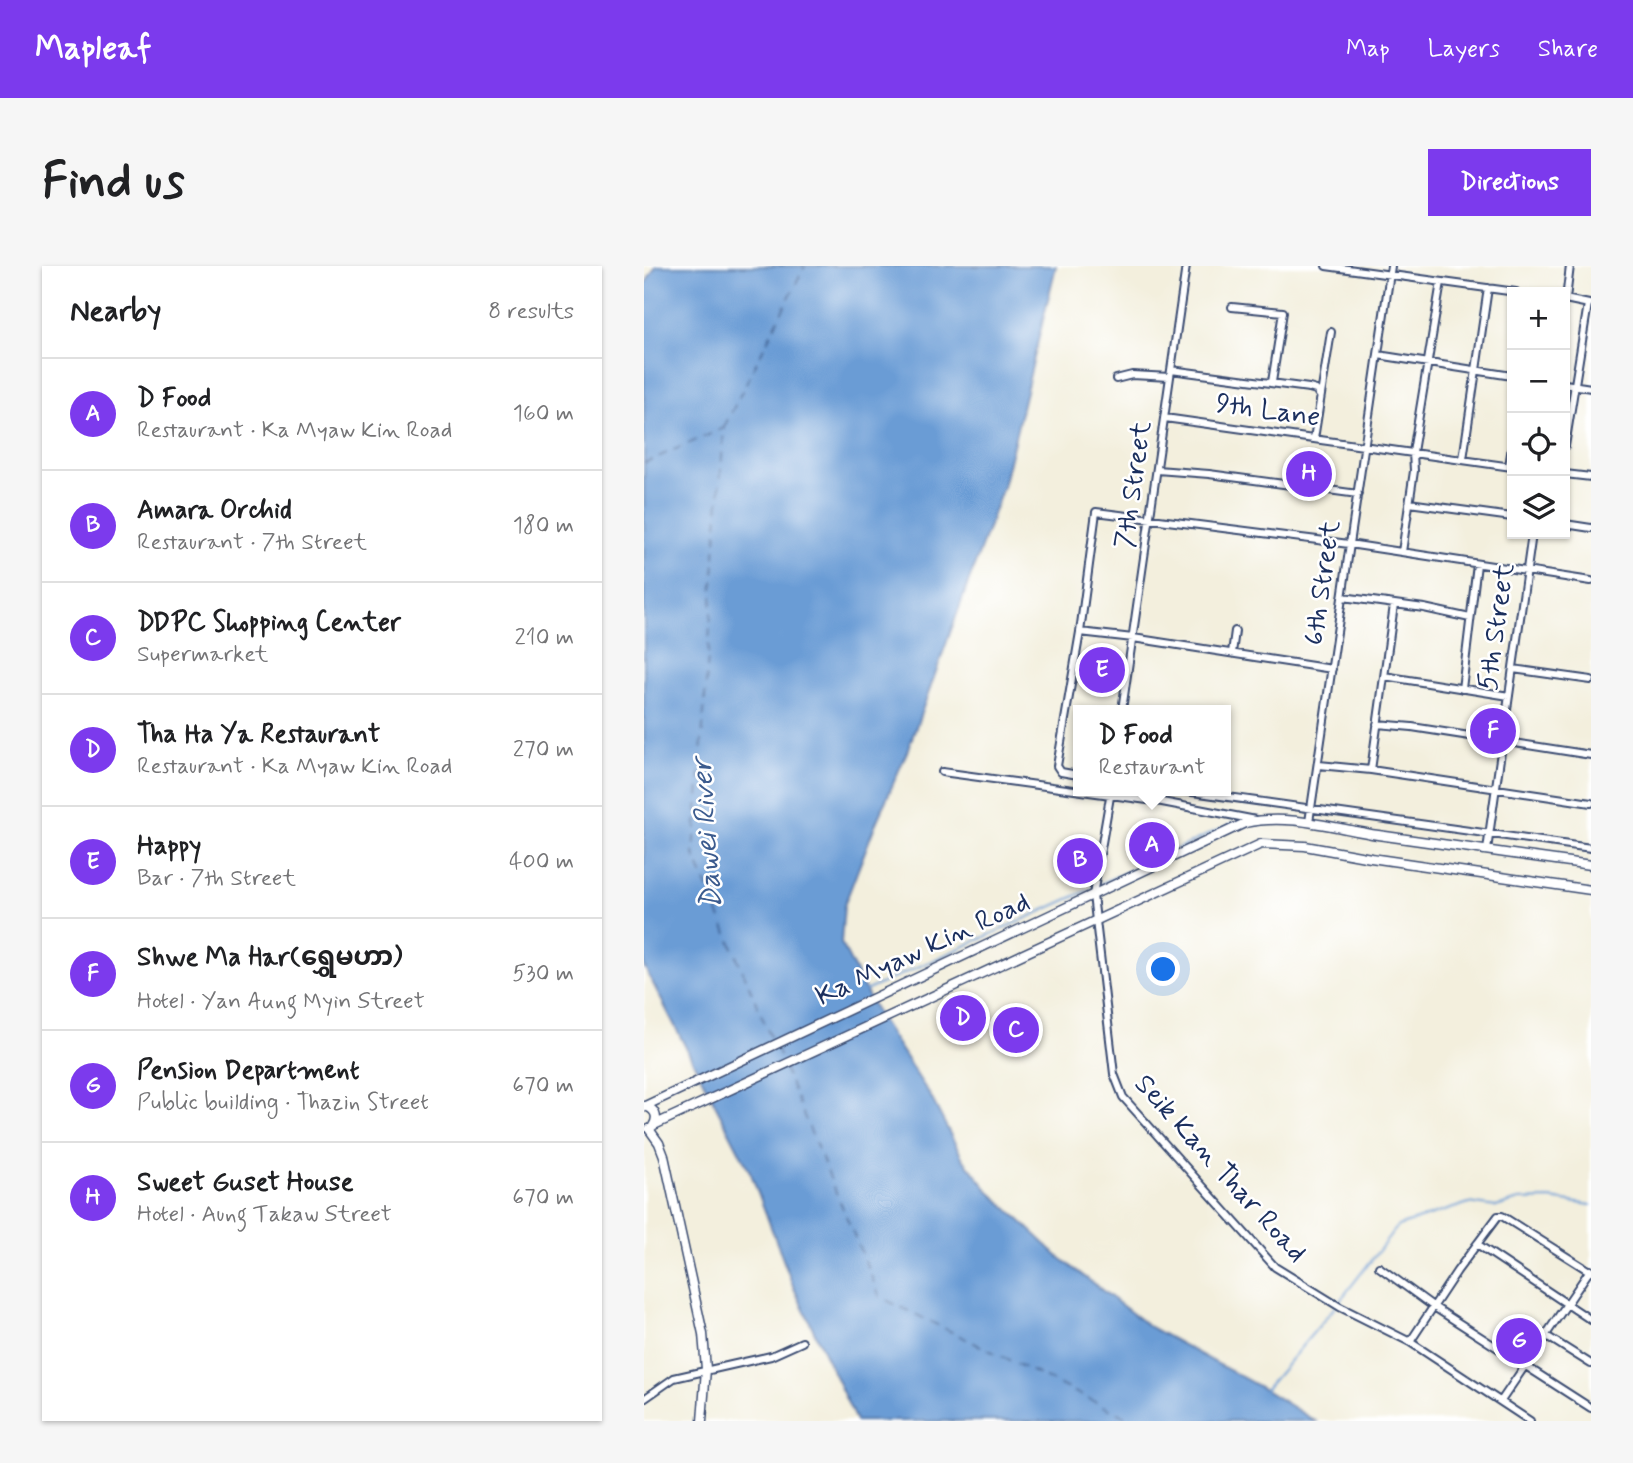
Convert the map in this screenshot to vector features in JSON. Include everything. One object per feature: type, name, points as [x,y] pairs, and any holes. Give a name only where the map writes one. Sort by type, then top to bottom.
[{"type":"main road","name":"Ka Myaw Kin Road","points":[[645,1106],[965,954],[1258,820],[1309,822],[1591,865]]},
{"type":"main road","name":"Ka Myaw Kin Road","points":[[649,1128],[1251,848],[1273,844],[1305,846],[1591,890]]},
{"type":"main road","points":[[645,1106],[655,1113],[649,1128],[664,1156],[700,1321],[706,1368],[702,1421]]},
{"type":"street","name":"7th Street","points":[[1123,705],[1186,266]]},
{"type":"street","points":[[1326,266],[1507,291]]},
{"type":"street","name":"6th Street","points":[[1309,822],[1391,266]]},
{"type":"street","points":[[1567,287],[1570,266]]},
{"type":"street","points":[[1402,552],[1414,471],[1413,452],[1441,282]]},
{"type":"street","points":[[1463,459],[1488,288]]},
{"type":"street","points":[[1570,300],[1589,304],[1570,416]]},
{"type":"street","points":[[1233,307],[1283,312],[1272,382]]},
{"type":"street","points":[[1314,439],[1331,332]]},
{"type":"street","points":[[1378,355],[1507,375]]},
{"type":"street","points":[[1116,379],[1132,375],[1170,374],[1272,382],[1316,390],[1320,396]]},
{"type":"street","points":[[1570,384],[1591,388]]},
{"type":"street","name":"9th Lane","points":[[1165,418],[1507,465]]},
{"type":"street","points":[[1157,470],[1209,474],[1357,494]]},
{"type":"street","points":[[1570,475],[1591,477]]},
{"type":"street","points":[[1409,503],[1507,516]]},
{"type":"street","points":[[1073,774],[1061,772],[1057,766],[1080,632],[1096,512],[1349,544],[1591,580]]},
{"type":"street","points":[[1570,525],[1591,528]]},
{"type":"street","name":"5th Street","points":[[1487,850],[1531,539]]},
{"type":"street","points":[[1462,689],[1477,564]]},
{"type":"street","points":[[1343,597],[1424,608],[1470,618]]},
{"type":"street","points":[[1371,770],[1394,606]]},
{"type":"street","points":[[1232,653],[1235,631]]},
{"type":"street","points":[[1080,632],[1332,669]]},
{"type":"street","points":[[1513,669],[1591,680]]},
{"type":"street","points":[[1384,676],[1509,696]]},
{"type":"street","points":[[1377,724],[1591,755]]},
{"type":"street","points":[[1319,765],[1371,770],[1591,803]]},
{"type":"street","points":[[942,772],[1073,789]]},
{"type":"street","points":[[1093,895],[1110,796]]},
{"type":"street","points":[[1123,796],[1258,820]]},
{"type":"street","points":[[1218,796],[1591,848]]},
{"type":"street","name":"Seik Kan Thar Road","points":[[1093,895],[1114,1074],[1123,1097],[1275,1267],[1336,1305],[1409,1342],[1530,1421]]},
{"type":"street","points":[[1409,1342],[1495,1219],[1502,1216],[1590,1271],[1501,1401]]},
{"type":"street","points":[[1477,1244],[1591,1320]]},
{"type":"street","points":[[1379,1267],[1434,1307],[1591,1408]]},
{"type":"street","points":[[1529,1325],[1591,1364]]},
{"type":"street","points":[[644,1398],[674,1378],[706,1368],[771,1356],[802,1342]]},
{"type":"water","name":"Dawei River","points":[[656,266],[1056,266],[1003,487],[907,752],[844,906],[841,943],[878,1015],[931,1097],[963,1159],[989,1191],[1059,1257],[1150,1327],[1262,1388],[1315,1421],[856,1421],[793,1286],[751,1174],[644,966],[644,286]]},
{"type":"waterway","points":[[1098,885],[1234,823]]},
{"type":"waterway","points":[[865,991],[1093,888]]},
{"type":"waterway","points":[[1338,1303],[1398,1226],[1469,1203],[1496,1207],[1519,1200],[1550,1199],[1591,1205]]},
{"type":"waterway","points":[[1265,1390],[1335,1307]]},
{"type":"ferry route","points":[[724,427],[805,266]]},
{"type":"ferry route","points":[[644,463],[724,428],[694,855],[773,1043]]},
{"type":"ferry route","points":[[776,1048],[782,1063]]},
{"type":"ferry route","points":[[784,1068],[880,1297],[1134,1421]]},
{"type":"place","name":"Sweet Guset House","points":[[1309,474]]},
{"type":"place","name":"Happy","points":[[1102,670]]},
{"type":"place","name":"Shwe Ma Har(‌‌ရွှေမဟာ)","points":[[1493,731]]},
{"type":"place","name":"D Food","points":[[1152,845]]},
{"type":"place","name":"Amara Orchid","points":[[1080,861]]},
{"type":"place","name":"Tha Ha Ya Restaurant","points":[[963,1018]]},
{"type":"place","name":"DDPC Shopping Center","points":[[1016,1030]]},
{"type":"place","name":"Pension Department","points":[[1519,1341]]}]
